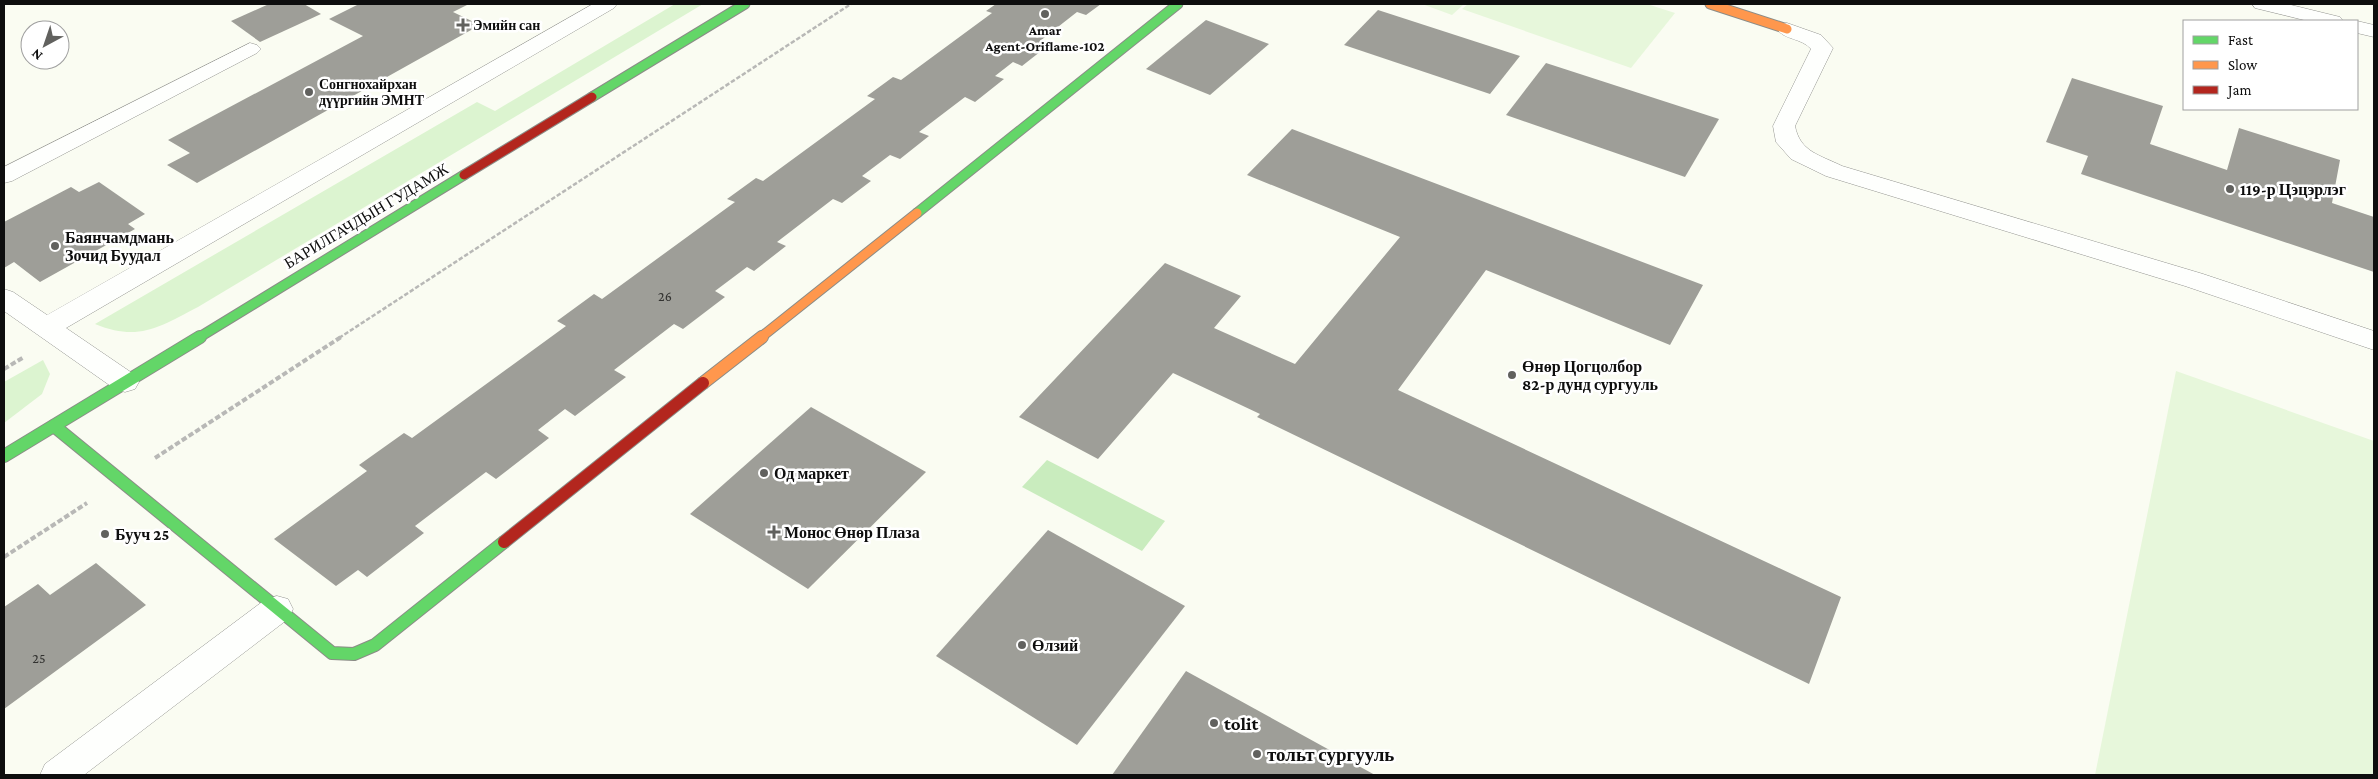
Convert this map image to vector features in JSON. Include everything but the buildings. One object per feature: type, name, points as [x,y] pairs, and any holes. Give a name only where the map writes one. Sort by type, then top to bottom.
[{"type":"street","points":[[46,327],[607,4]]},
{"type":"street","name":"БАРИЛГАЧДЫН ГУДАМЖ","points":[[4,456],[745,4]]},
{"type":"street","points":[[54,426],[332,653],[354,654],[375,645],[1178,4]]},
{"type":"street","points":[[1710,4],[1787,28],[1814,39],[1822,48],[1784,126],[1787,142],[1799,154],[1834,171],[2194,280],[2374,341]]},
{"type":"street","points":[[2262,4],[2329,20]]},
{"type":"street","points":[[2358,27],[2374,32]]},
{"type":"street","points":[[4,176],[250,49]]},
{"type":"street","points":[[4,298],[125,382]]},
{"type":"street","points":[[57,775],[277,609]]},
{"type":"path","points":[[4,557],[851,4]]},
{"type":"green space","points":[[675,4],[703,4],[198,307],[160,326],[137,332],[124,332],[95,324],[477,102],[495,111]]},
{"type":"green space","points":[[1422,4],[1464,4],[1452,15]]},
{"type":"green space","points":[[1468,4],[1647,4],[1675,13],[1631,68],[1462,9]]},
{"type":"green space","points":[[43,360],[50,374],[42,394],[4,423],[4,382]]},
{"type":"green space","points":[[2176,371],[2374,441],[2374,775],[2095,775]]},
{"type":"green space","points":[[1047,460],[1165,521],[1142,551],[1022,487]]},
{"type":"traffic: fast","points":[[592,97],[745,4]]},
{"type":"traffic: fast","points":[[917,213],[1178,4]]},
{"type":"traffic: fast","points":[[4,456],[464,175]]},
{"type":"traffic: fast","points":[[54,426],[332,653],[354,654],[375,645],[504,542]]},
{"type":"traffic: slow","points":[[1710,4],[1787,29]]},
{"type":"traffic: slow","points":[[703,383],[917,213]]},
{"type":"traffic: jam","points":[[464,175],[592,97]]},
{"type":"traffic: jam","points":[[504,542],[703,383]]},
{"type":"place","name":"Amar Agent-Oriflame-102","points":[[1045,14]]},
{"type":"place","name":"Эмийн сан","points":[[463,25]]},
{"type":"place","name":"Сонгнохайрхан дүүргийн ЭМНТ","points":[[309,92]]},
{"type":"place","name":"119-р Цэцэрлэг","points":[[2230,189]]},
{"type":"place","name":"Баянчамдмань Зочид Буудал","points":[[55,246]]},
{"type":"place","name":"Өнөр Цогцолбор 82-р дунд сургууль","points":[[1512,375]]},
{"type":"place","name":"Од маркет","points":[[764,473]]},
{"type":"place","name":"Монос Өнөр Плаза","points":[[774,532]]},
{"type":"place","name":"Бууч 25","points":[[105,534]]},
{"type":"place","name":"Өлзий","points":[[1022,645]]},
{"type":"place","name":"tolit","points":[[1214,723]]},
{"type":"place","name":"тольт сургууль","points":[[1257,754]]}]
